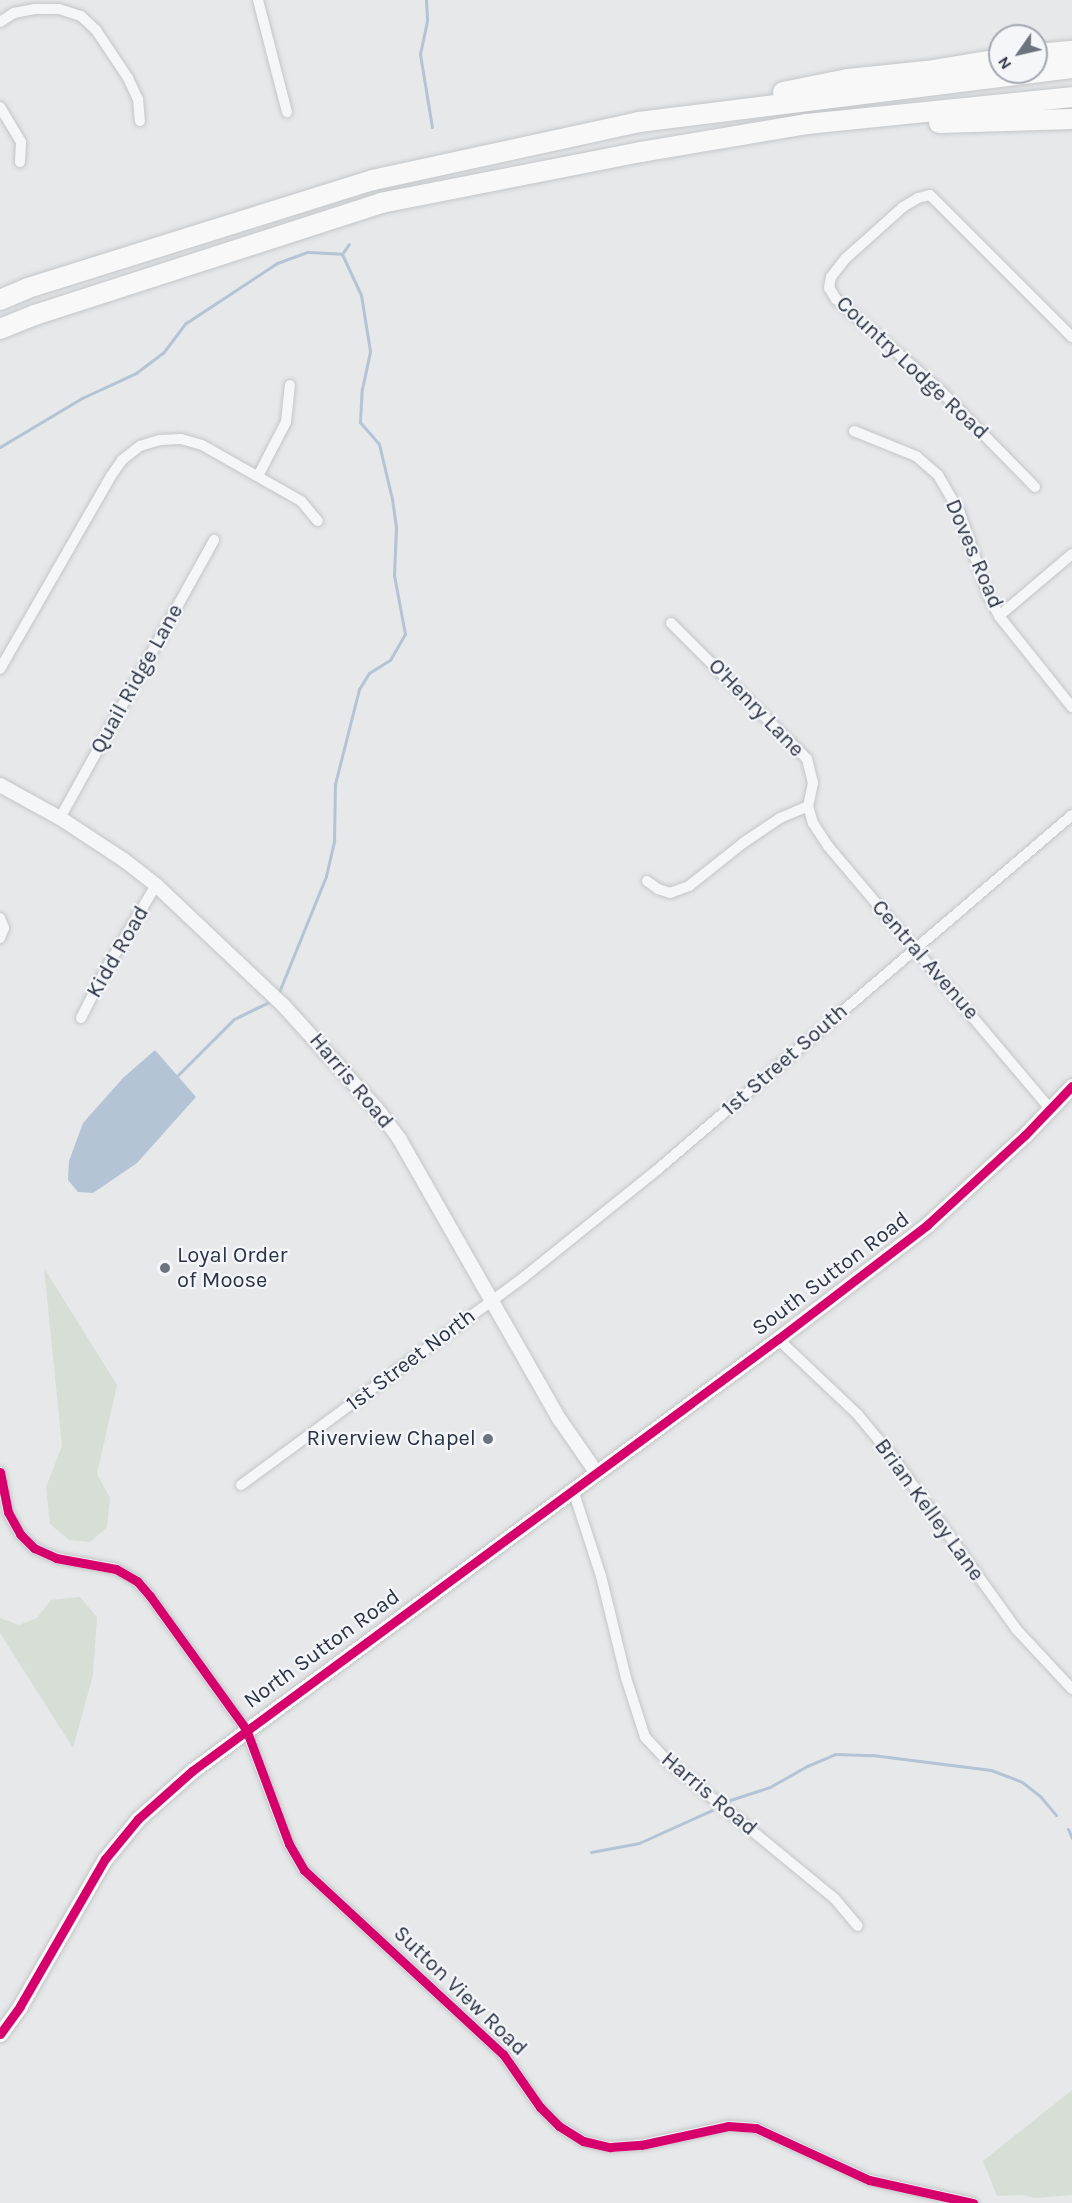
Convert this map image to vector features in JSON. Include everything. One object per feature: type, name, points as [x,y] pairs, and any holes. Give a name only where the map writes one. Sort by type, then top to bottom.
[{"type":"highway","points":[[1048,53],[1072,51]]},
{"type":"highway","points":[[0,300],[39,284],[373,180],[848,79],[927,71],[988,61]]},
{"type":"highway","points":[[639,122],[1072,68]]},
{"type":"highway","points":[[0,329],[34,315],[381,202],[641,152],[807,124],[1072,97]]},
{"type":"highway","points":[[807,124],[898,126],[986,120],[1072,119]]},
{"type":"main road","name":"South Sutton Road","points":[[596,1473],[778,1339],[927,1225],[1072,1086]]},
{"type":"main road","name":"North Sutton Road","points":[[0,2034],[105,1859],[138,1819],[192,1771],[246,1729],[596,1473]]},
{"type":"street","points":[[258,0],[287,112]]},
{"type":"street","points":[[0,22],[14,13],[35,9],[59,9],[81,16],[96,30],[128,78],[138,99],[140,121]]},
{"type":"street","points":[[0,107],[21,142],[20,162]]},
{"type":"street","name":"Country Lodge Road","points":[[1035,487],[941,391],[836,299],[829,288],[831,277],[845,259],[903,207],[918,198],[930,195],[1072,337]]},
{"type":"street","points":[[258,476],[286,422],[290,385]]},
{"type":"street","name":"Doves Road","points":[[854,431],[916,456],[938,475],[960,513],[988,595],[999,616],[1072,707]]},
{"type":"street","points":[[0,669],[111,476],[122,460],[140,446],[160,440],[181,439],[202,445],[301,501],[318,521]]},
{"type":"street","name":"Quail Ridge Lane","points":[[60,818],[214,540]]},
{"type":"street","points":[[999,616],[1072,554]]},
{"type":"street","name":"O'Henry Lane","points":[[671,623],[807,759],[813,783],[808,806]]},
{"type":"street","name":"Harris Road","points":[[0,785],[60,818],[124,860],[156,885],[283,1005],[377,1109],[400,1140],[494,1299],[561,1420],[596,1473]]},
{"type":"street","points":[[647,881],[670,893],[689,886],[743,843],[780,818],[808,806]]},
{"type":"street","name":"Central Avenue","points":[[808,806],[813,824],[828,846],[1050,1109]]},
{"type":"street","name":"1st Street South","points":[[494,1299],[666,1162],[1072,815]]},
{"type":"street","name":"Kidd Road","points":[[81,1018],[106,969],[156,885]]},
{"type":"street","points":[[0,918],[4,928],[0,938]]},
{"type":"street","name":"1st Street North","points":[[241,1485],[494,1299]]},
{"type":"street","name":"Brian Kelley Lane","points":[[778,1339],[858,1414],[892,1456],[1017,1630],[1072,1689]]},
{"type":"street","name":"Sutton View Road","points":[[0,1472],[8,1512],[20,1534],[34,1548],[56,1558],[116,1569],[137,1581],[246,1729],[290,1844],[304,1870],[488,2039],[503,2054],[549,2117],[570,2134],[599,2145],[623,2148],[716,2127],[756,2128],[868,2180],[973,2203]]},
{"type":"street","name":"Harris Road","points":[[573,1490],[589,1536],[626,1678],[645,1737],[667,1761],[835,1899],[858,1926]]},
{"type":"shaded area","points":[[44,1268],[117,1385],[97,1474],[110,1498],[107,1527],[90,1542],[69,1540],[50,1524],[46,1487],[62,1446]]},
{"type":"shaded area","points":[[80,1597],[97,1617],[93,1675],[73,1748],[0,1633],[0,1618],[19,1625],[37,1618],[51,1600]]},
{"type":"shaded area","points":[[1072,2090],[1072,2195],[1034,2198],[1024,2195],[997,2196],[983,2161]]},
{"type":"water","points":[[155,1050],[196,1097],[137,1163],[93,1193],[78,1192],[68,1180],[69,1161],[83,1123],[123,1078]]},
{"type":"waterway","points":[[426,0],[427,21],[420,54],[432,127]]},
{"type":"waterway","points":[[342,254],[349,244]]},
{"type":"waterway","points":[[0,447],[82,398],[136,373],[163,353],[186,323],[277,263],[308,252],[342,254]]},
{"type":"waterway","points":[[279,992],[326,876],[334,840],[335,784],[359,689],[369,673],[390,660],[405,634],[394,575],[396,527],[392,499],[379,444],[360,422],[362,389],[370,351],[361,295],[342,254]]},
{"type":"waterway","points":[[178,1075],[234,1019],[269,1002]]},
{"type":"waterway","points":[[730,1800],[770,1787],[807,1766],[835,1754],[872,1755],[991,1770],[1022,1782],[1040,1796],[1056,1815]]},
{"type":"waterway","points":[[591,1852],[639,1843],[712,1810]]},
{"type":"waterway","points":[[1068,1829],[1072,1838]]},
{"type":"cycle path","points":[[0,2034],[20,2006],[105,1859],[138,1819],[192,1771],[778,1339],[927,1225],[1025,1135],[1072,1086]]},
{"type":"cycle path","points":[[0,1472],[8,1512],[20,1534],[34,1548],[56,1558],[116,1569],[137,1581],[150,1596],[246,1729],[289,1844],[304,1870],[503,2054],[540,2107],[559,2126],[583,2141],[610,2147],[641,2145],[728,2126],[756,2128],[869,2180],[973,2203]]},
{"type":"place","name":"Loyal Order of Moose","points":[[165,1268]]},
{"type":"place","name":"Riverview Chapel","points":[[488,1439]]}]
